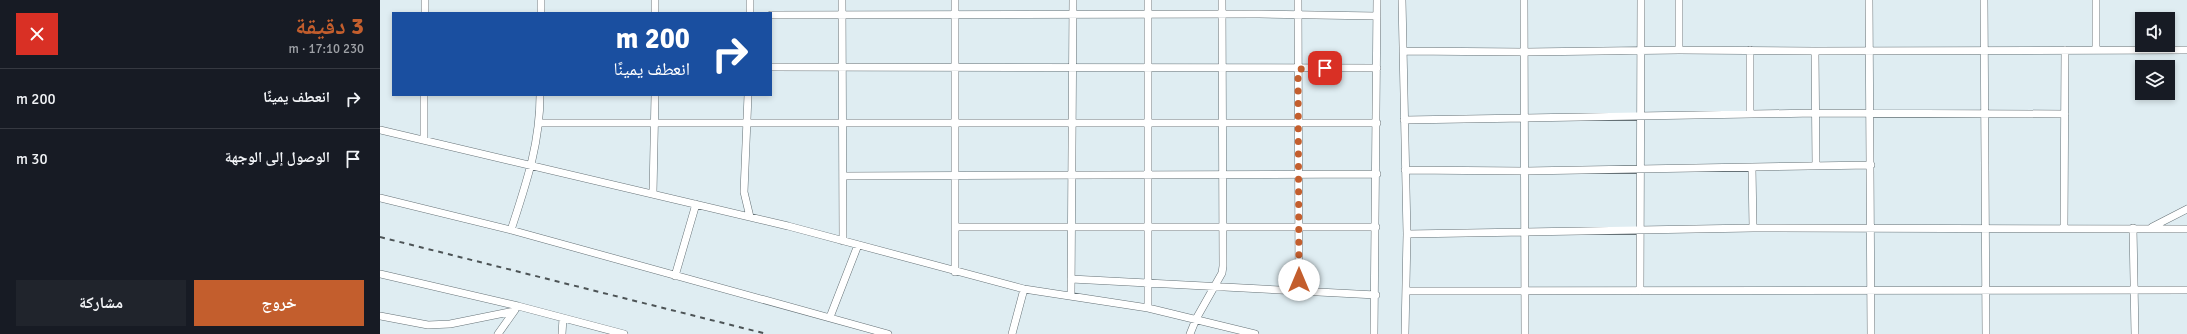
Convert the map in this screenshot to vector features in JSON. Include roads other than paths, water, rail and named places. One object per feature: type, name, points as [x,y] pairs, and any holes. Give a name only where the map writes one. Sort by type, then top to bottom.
[{"type":"street","points":[[425,0],[425,12]]},
{"type":"street","points":[[541,0],[541,12]]},
{"type":"street","points":[[655,0],[655,12]]},
{"type":"street","points":[[750,0],[750,12]]},
{"type":"street","points":[[842,0],[843,241]]},
{"type":"street","points":[[955,0],[955,272]]},
{"type":"street","points":[[1071,296],[1073,0]]},
{"type":"street","points":[[1148,0],[1148,308]]},
{"type":"street","points":[[1190,334],[1213,286],[1222,273],[1223,266],[1221,125],[1222,0]]},
{"type":"street","points":[[1298,0],[1299,291]]},
{"type":"street","points":[[1374,334],[1376,295],[1377,0]]},
{"type":"street","points":[[1402,0],[1407,234],[1405,334]]},
{"type":"street","points":[[1524,0],[1526,233],[1524,292],[1525,334]]},
{"type":"street","points":[[1640,291],[1641,0]]},
{"type":"street","points":[[1679,0],[1679,50]]},
{"type":"street","points":[[1869,0],[1871,334]]},
{"type":"street","points":[[1984,0],[1984,230],[1986,334]]},
{"type":"street","points":[[2096,0],[2096,50]]},
{"type":"street","points":[[772,15],[1222,14],[1377,16]]},
{"type":"street","points":[[1750,50],[1750,114]]},
{"type":"street","points":[[2064,228],[2065,50]]},
{"type":"street","points":[[1403,51],[2187,50]]},
{"type":"street","points":[[1815,51],[1816,166]]},
{"type":"street","points":[[772,67],[1377,68]]},
{"type":"street","points":[[424,96],[424,139]]},
{"type":"street","points":[[512,230],[532,166],[540,123],[540,96]]},
{"type":"street","points":[[652,193],[655,96]]},
{"type":"street","points":[[748,96],[748,125],[744,192],[750,216]]},
{"type":"street","points":[[1404,120],[1815,113],[2065,114]]},
{"type":"street","points":[[540,123],[748,125],[1071,125],[1148,123],[1221,125],[1377,123]]},
{"type":"street","points":[[380,130],[750,216],[955,272],[1024,289],[1148,308],[1255,334]]},
{"type":"street","points":[[1405,170],[1525,171],[1871,165]]},
{"type":"street","points":[[1752,167],[1753,228]]},
{"type":"street","points":[[843,176],[1222,175],[1298,173],[1377,174]]},
{"type":"street","points":[[380,198],[512,230],[888,334]]},
{"type":"street","points":[[675,276],[696,204]]},
{"type":"street","points":[[2149,228],[2187,209]]},
{"type":"street","points":[[956,226],[1376,227]]},
{"type":"street","points":[[1407,234],[1753,228],[1984,230],[2064,228],[2187,229]]},
{"type":"street","points":[[2133,228],[2136,289],[2135,334]]},
{"type":"street","points":[[830,317],[858,246]]},
{"type":"street","points":[[380,274],[516,309],[563,318],[624,334]]},
{"type":"street","points":[[1071,279],[1376,295]]},
{"type":"street","points":[[1012,334],[1024,289]]},
{"type":"street","points":[[1407,291],[2187,290]]},
{"type":"street","points":[[380,316],[428,325],[450,324],[516,309]]},
{"type":"street","points":[[498,334],[516,309]]},
{"type":"street","points":[[562,334],[563,318]]},
{"type":"railway","points":[[380,237],[767,334]]}]
